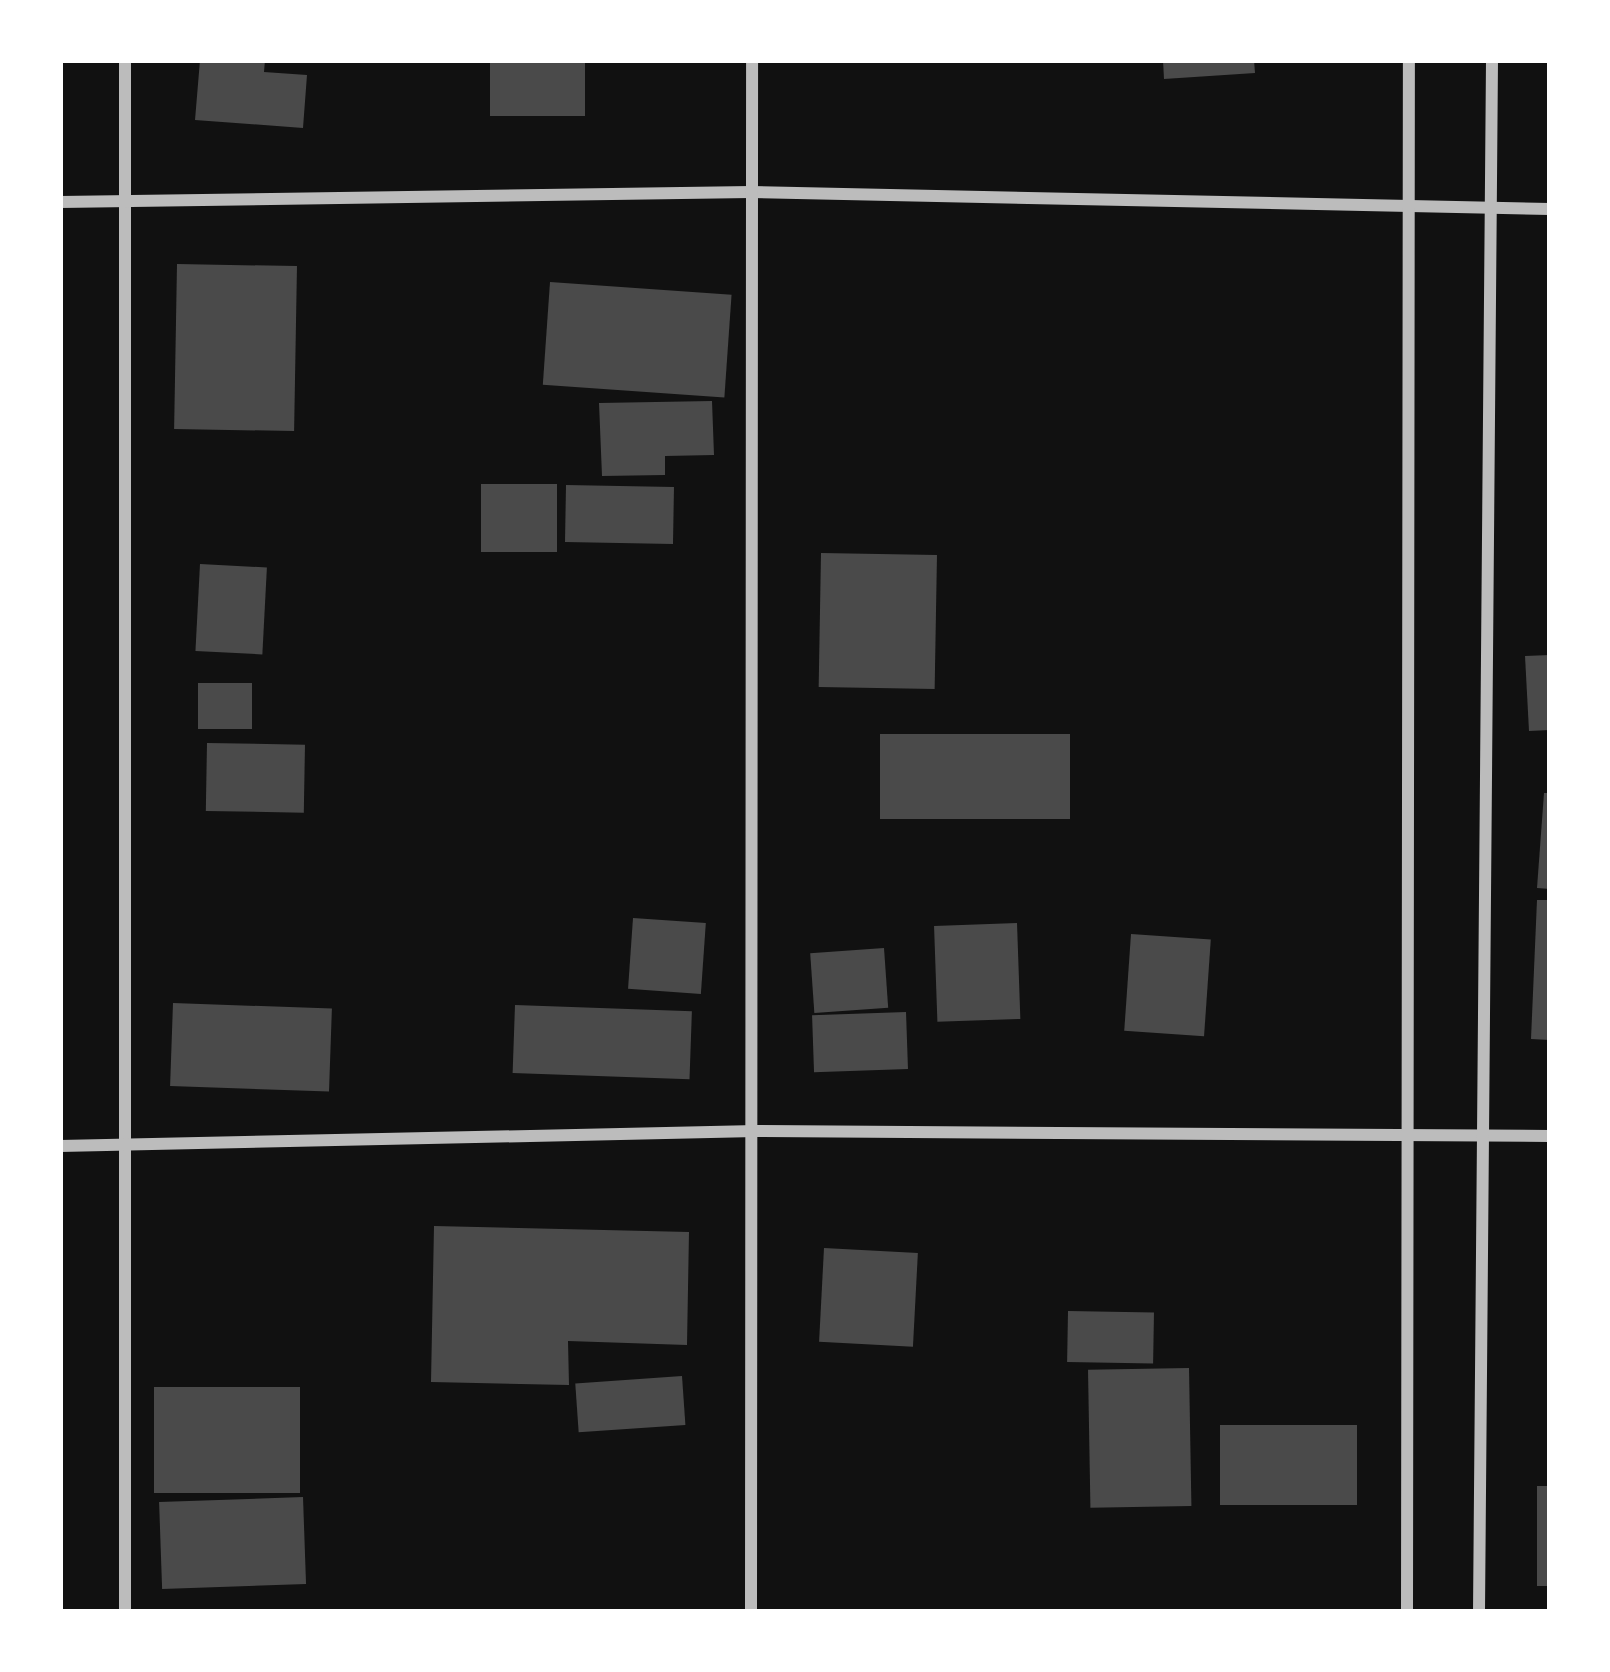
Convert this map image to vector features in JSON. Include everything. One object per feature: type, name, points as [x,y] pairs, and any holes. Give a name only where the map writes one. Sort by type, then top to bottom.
[{"type":"street","points":[[124,60],[119,203],[125,1612]]},
{"type":"street","points":[[751,1612],[756,1131],[752,60]]},
{"type":"street","points":[[1407,1612],[1408,60]]},
{"type":"street","points":[[1479,1612],[1492,60]]},
{"type":"street","points":[[60,202],[751,192],[1550,209]]},
{"type":"street","points":[[60,1146],[756,1131],[1550,1136]]},
{"type":"building","points":[[200,60],[265,60],[264,72],[307,75],[303,128],[195,120]]},
{"type":"building","points":[[490,60],[585,60],[585,116],[490,116]]},
{"type":"building","points":[[1163,60],[1254,60],[1255,73],[1164,79]]},
{"type":"building","points":[[177,264],[297,266],[294,431],[174,429]]},
{"type":"building","points":[[550,282],[732,295],[724,397],[543,385]]},
{"type":"building","points":[[712,401],[714,455],[665,456],[665,475],[602,476],[599,403]]},
{"type":"building","points":[[481,484],[557,484],[557,552],[481,552]]},
{"type":"building","points":[[566,485],[674,487],[673,544],[565,542]]},
{"type":"building","points":[[821,553],[937,555],[935,689],[819,687]]},
{"type":"building","points":[[200,564],[267,568],[262,654],[195,651]]},
{"type":"building","points":[[1550,655],[1550,730],[1529,731],[1525,656]]},
{"type":"building","points":[[198,683],[252,683],[252,729],[198,729]]},
{"type":"building","points":[[880,734],[1070,734],[1070,819],[880,819]]},
{"type":"building","points":[[207,743],[305,745],[304,813],[206,811]]},
{"type":"building","points":[[1544,793],[1550,793],[1550,889],[1537,888]]},
{"type":"building","points":[[1537,900],[1550,900],[1550,1040],[1531,1039]]},
{"type":"building","points":[[633,918],[706,923],[701,994],[628,989]]},
{"type":"building","points":[[1017,923],[1020,1019],[937,1022],[934,926]]},
{"type":"building","points":[[1131,934],[1211,940],[1204,1036],[1124,1031]]},
{"type":"building","points":[[884,948],[888,1008],[814,1013],[810,953]]},
{"type":"building","points":[[173,1003],[332,1009],[329,1091],[170,1086]]},
{"type":"building","points":[[515,1005],[692,1011],[690,1079],[513,1073]]},
{"type":"building","points":[[906,1012],[908,1069],[814,1072],[812,1015]]},
{"type":"building","points":[[434,1226],[689,1232],[687,1345],[568,1341],[569,1385],[431,1382]]},
{"type":"building","points":[[824,1248],[918,1253],[913,1347],[819,1342]]},
{"type":"building","points":[[1068,1311],[1154,1313],[1153,1363],[1067,1362]]},
{"type":"building","points":[[1189,1368],[1191,1506],[1090,1508],[1088,1370]]},
{"type":"building","points":[[682,1376],[685,1425],[579,1432],[575,1383]]},
{"type":"building","points":[[154,1387],[300,1387],[300,1493],[154,1493]]},
{"type":"building","points":[[1220,1425],[1357,1425],[1357,1505],[1220,1505]]},
{"type":"building","points":[[1537,1486],[1550,1486],[1550,1586],[1537,1586]]},
{"type":"building","points":[[303,1497],[306,1584],[162,1589],[159,1502]]}]
